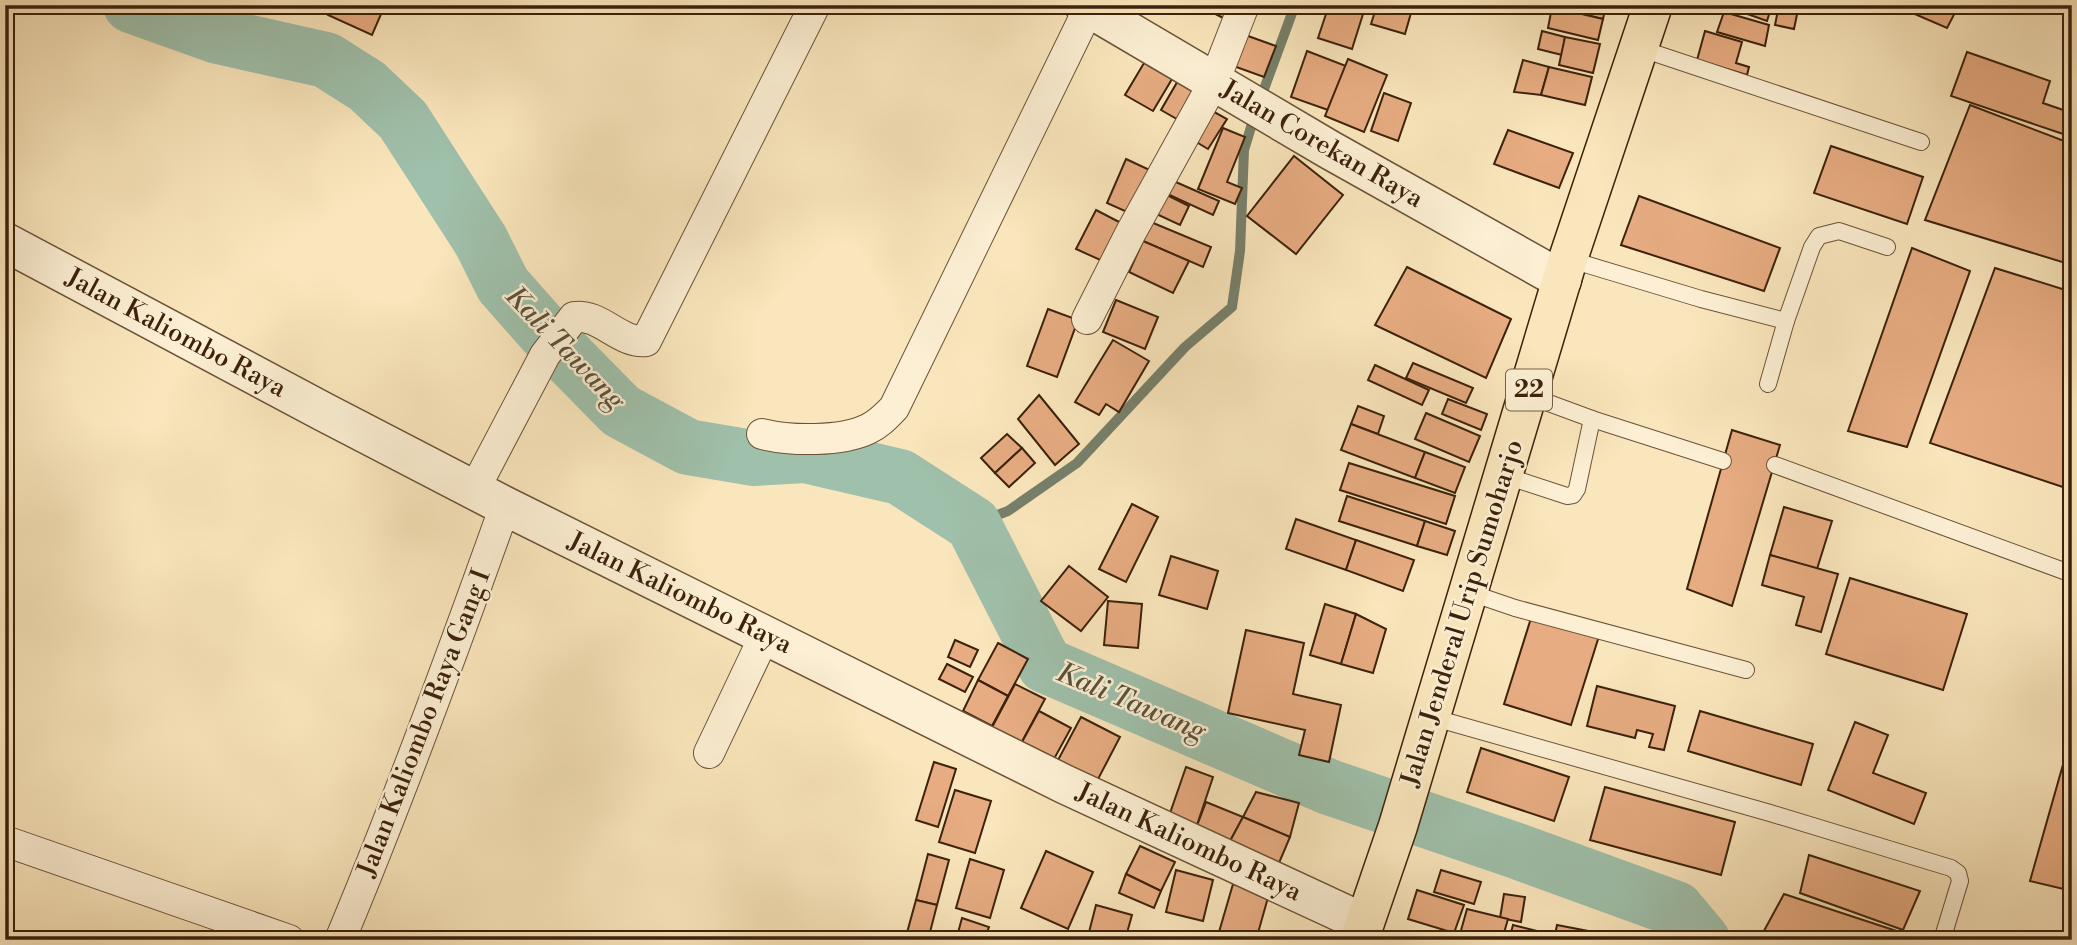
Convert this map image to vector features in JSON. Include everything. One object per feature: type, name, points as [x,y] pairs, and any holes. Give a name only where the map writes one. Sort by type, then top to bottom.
[{"type":"highway","name":"Jalan Jenderal Urip Sumoharjo","points":[[1361,931],[1398,826],[1565,270],[1653,5]]},
{"type":"street","name":"Jalan Kaliombo Raya Gang I","points":[[340,940],[435,702],[490,498],[545,355],[574,317],[580,316],[636,342],[646,341],[815,5]]},
{"type":"street","points":[[1087,319],[1136,222],[1239,97],[1244,5]]},
{"type":"street","points":[[762,433],[785,438],[833,438],[866,430],[882,421],[894,408],[1086,7]]},
{"type":"street","name":"Jalan Corekan Raya","points":[[1086,7],[1239,97],[1565,270]]},
{"type":"street","name":"Jalan Kaliombo Raya","points":[[5,242],[309,405],[490,498],[1361,931]]},
{"type":"street","points":[[709,753],[765,635]]},
{"type":"street","points":[[5,841],[228,930],[289,940]]},
{"type":"lane","points":[[1639,48],[1921,142]]},
{"type":"lane","points":[[1768,384],[1786,321],[1812,247],[1819,236],[1839,231],[1886,247]]},
{"type":"lane","points":[[1565,270],[1786,321]]},
{"type":"lane","points":[[1527,395],[1723,461]]},
{"type":"lane","points":[[1503,475],[1567,496],[1573,495],[1577,489],[1592,419]]},
{"type":"lane","points":[[1775,465],[2072,574]]},
{"type":"lane","points":[[1468,592],[1516,608],[1746,670]]},
{"type":"lane","points":[[1431,717],[1951,868],[1958,873],[1960,881],[1942,940]]},
{"type":"building","points":[[332,5],[385,5],[372,35],[328,15]]},
{"type":"building","points":[[1198,5],[1238,5],[1231,22]]},
{"type":"building","points":[[1329,5],[1346,5],[1364,11],[1352,49],[1318,38]]},
{"type":"building","points":[[1377,5],[1413,6],[1405,34],[1371,24]]},
{"type":"building","points":[[1482,5],[1511,5],[1510,11]]},
{"type":"building","points":[[1606,5],[1603,19],[1552,7]]},
{"type":"building","points":[[1722,5],[1772,5],[1767,21]]},
{"type":"building","points":[[1779,5],[1799,5],[1794,29],[1775,25]]},
{"type":"building","points":[[1894,5],[1959,5],[1947,28]]},
{"type":"building","points":[[1552,7],[1603,19],[1598,40],[1548,28]]},
{"type":"building","points":[[1724,12],[1769,25],[1765,46],[1717,32]]},
{"type":"building","points":[[1542,31],[1565,37],[1562,55],[1538,49]]},
{"type":"building","points":[[1705,31],[1742,42],[1736,63],[1749,67],[1747,75],[1697,60]]},
{"type":"building","points":[[1237,32],[1276,46],[1264,77],[1225,63]]},
{"type":"building","points":[[1565,37],[1600,44],[1593,73],[1559,65]]},
{"type":"building","points":[[1307,51],[1346,66],[1328,110],[1291,97]]},
{"type":"building","points":[[1967,52],[2050,81],[2043,103],[2072,113],[2072,137],[1951,96]]},
{"type":"building","points":[[1348,59],[1387,75],[1364,132],[1325,116]]},
{"type":"building","points":[[1523,60],[1549,67],[1541,95],[1514,92]]},
{"type":"building","points":[[1144,63],[1172,79],[1153,111],[1125,95]]},
{"type":"building","points":[[1549,67],[1592,77],[1585,105],[1541,95]]},
{"type":"building","points":[[1179,79],[1200,92],[1182,122],[1161,110]]},
{"type":"building","points":[[1384,93],[1411,103],[1398,141],[1371,131]]},
{"type":"building","points":[[1970,105],[2072,144],[2072,265],[1925,220]]},
{"type":"building","points":[[1207,108],[1227,119],[1208,149],[1188,137]]},
{"type":"building","points":[[1223,128],[1245,137],[1227,182],[1242,188],[1235,204],[1198,189]]},
{"type":"building","points":[[1508,130],[1573,153],[1559,188],[1494,164]]},
{"type":"building","points":[[1831,146],[1923,177],[1907,224],[1814,193]]},
{"type":"building","points":[[1294,156],[1343,195],[1296,254],[1247,216]]},
{"type":"building","points":[[1126,159],[1156,173],[1136,216],[1107,203]]},
{"type":"building","points":[[1169,179],[1219,201],[1213,215],[1163,192]]},
{"type":"building","points":[[1161,192],[1189,206],[1180,225],[1150,211]]},
{"type":"building","points":[[1639,196],[1780,248],[1764,291],[1621,245]]},
{"type":"building","points":[[1096,210],[1125,225],[1107,263],[1076,249]]},
{"type":"building","points":[[1146,220],[1211,247],[1203,267],[1138,239]]},
{"type":"building","points":[[1143,241],[1189,261],[1173,293],[1129,272]]},
{"type":"building","points":[[1912,248],[1970,271],[1907,447],[1848,431]]},
{"type":"building","points":[[1407,267],[1511,319],[1486,378],[1375,325]]},
{"type":"building","points":[[1995,268],[2072,292],[2072,490],[1930,443]]},
{"type":"building","points":[[1116,300],[1158,317],[1145,349],[1103,332]]},
{"type":"building","points":[[1048,309],[1078,320],[1057,377],[1027,366]]},
{"type":"building","points":[[1113,340],[1149,361],[1119,412],[1106,404],[1099,415],[1075,402]]},
{"type":"building","points":[[1413,363],[1473,388],[1466,403],[1406,378]]},
{"type":"building","points":[[1375,365],[1429,390],[1422,405],[1368,380]]},
{"type":"building","points":[[1039,395],[1079,444],[1055,465],[1018,419]]},
{"type":"building","points":[[1448,399],[1487,414],[1481,430],[1442,414]]},
{"type":"building","points":[[1358,406],[1384,416],[1378,434],[1351,424]]},
{"type":"building","points":[[1426,413],[1480,436],[1469,462],[1415,439]]},
{"type":"building","points":[[1351,424],[1425,452],[1415,478],[1341,450]]},
{"type":"building","points":[[1732,430],[1780,445],[1732,606],[1687,589]]},
{"type":"building","points":[[1007,434],[1022,448],[995,473],[981,458]]},
{"type":"building","points":[[1022,448],[1035,463],[1009,487],[995,473]]},
{"type":"building","points":[[1425,452],[1465,467],[1455,493],[1415,478]]},
{"type":"building","points":[[1349,463],[1455,496],[1446,524],[1340,490]]},
{"type":"building","points":[[1347,496],[1425,521],[1417,546],[1339,521]]},
{"type":"building","points":[[1132,504],[1158,517],[1126,582],[1099,569]]},
{"type":"building","points":[[1784,507],[1832,521],[1817,569],[1770,555]]},
{"type":"building","points":[[1296,519],[1356,540],[1346,570],[1286,549]]},
{"type":"building","points":[[1425,521],[1455,531],[1447,555],[1417,546]]},
{"type":"building","points":[[1356,540],[1414,560],[1403,591],[1346,570]]},
{"type":"building","points":[[1770,555],[1838,574],[1821,632],[1796,625],[1804,597],[1762,585]]},
{"type":"building","points":[[1171,556],[1218,571],[1207,609],[1159,595]]},
{"type":"building","points":[[1069,566],[1108,597],[1081,631],[1041,601]]},
{"type":"building","points":[[1850,578],[1967,614],[1943,690],[1826,654]]},
{"type":"building","points":[[1108,601],[1142,604],[1138,648],[1104,645]]},
{"type":"building","points":[[1325,604],[1356,614],[1341,664],[1310,655]]},
{"type":"building","points":[[1356,614],[1386,629],[1373,673],[1341,664]]},
{"type":"building","points":[[1532,615],[1600,633],[1571,725],[1504,704]]},
{"type":"building","points":[[1246,630],[1304,643],[1293,694],[1341,705],[1329,762],[1299,755],[1305,730],[1228,713]]},
{"type":"building","points":[[955,640],[978,650],[970,667],[948,657]]},
{"type":"building","points":[[998,643],[1028,659],[1008,696],[978,680]]},
{"type":"building","points":[[947,664],[973,677],[965,692],[939,679]]},
{"type":"building","points":[[978,680],[1008,696],[992,726],[963,711]]},
{"type":"building","points":[[1015,684],[1045,699],[1018,749],[989,733]]},
{"type":"building","points":[[1597,686],[1675,706],[1664,750],[1649,747],[1653,734],[1637,730],[1635,738],[1587,726]]},
{"type":"building","points":[[1039,711],[1071,728],[1054,759],[1022,742]]},
{"type":"building","points":[[1700,711],[1813,744],[1801,785],[1688,751]]},
{"type":"building","points":[[1081,717],[1120,737],[1097,781],[1058,760]]},
{"type":"building","points":[[1855,722],[1888,735],[1873,773],[1926,793],[1914,824],[1828,790]]},
{"type":"building","points":[[1481,748],[1569,777],[1554,821],[1467,792]]},
{"type":"building","points":[[2066,754],[2072,756],[2072,891],[2030,881]]},
{"type":"building","points":[[934,762],[956,769],[938,827],[916,820]]},
{"type":"building","points":[[1186,767],[1213,777],[1195,831],[1168,819]]},
{"type":"building","points":[[1605,787],[1735,822],[1721,875],[1590,840]]},
{"type":"building","points":[[955,790],[991,801],[975,853],[939,842]]},
{"type":"building","points":[[1256,792],[1299,803],[1290,837],[1243,817]]},
{"type":"building","points":[[1206,802],[1243,817],[1229,843],[1195,831]]},
{"type":"building","points":[[1243,817],[1290,837],[1279,863],[1229,843]]},
{"type":"building","points":[[1140,846],[1175,862],[1161,891],[1126,874]]},
{"type":"building","points":[[1046,851],[1093,872],[1068,929],[1021,908]]},
{"type":"building","points":[[928,854],[949,860],[937,905],[916,900]]},
{"type":"building","points":[[1809,855],[1920,891],[1903,930],[1800,893]]},
{"type":"building","points":[[970,859],[1004,870],[990,918],[956,908]]},
{"type":"building","points":[[1176,870],[1213,880],[1203,921],[1166,912]]},
{"type":"building","points":[[1441,870],[1481,882],[1474,904],[1434,892]]},
{"type":"building","points":[[1126,874],[1161,891],[1154,908],[1119,893]]},
{"type":"building","points":[[1233,884],[1269,894],[1256,940],[1242,940],[1219,932]]},
{"type":"building","points":[[1417,890],[1464,905],[1454,933],[1408,919]]},
{"type":"building","points":[[1504,894],[1525,897],[1521,922],[1500,918]]},
{"type":"building","points":[[1784,894],[1924,940],[1759,940]]},
{"type":"building","points":[[916,900],[937,905],[928,940],[905,940]]},
{"type":"building","points":[[1096,905],[1132,915],[1125,940],[1087,940]]},
{"type":"building","points":[[1467,909],[1508,919],[1502,940],[1480,940],[1460,934]]},
{"type":"building","points":[[962,918],[989,927],[984,940],[956,940]]},
{"type":"building","points":[[1513,925],[1553,935],[1552,940],[1509,940]]},
{"type":"building","points":[[1557,925],[1599,933],[1597,940],[1554,940]]},
{"type":"waterway","name":"Kali Tawang","points":[[131,5],[218,36],[326,60],[367,86],[403,120],[481,241],[503,285],[555,344],[621,411],[688,447],[753,458],[805,455],[900,477],[973,524],[1045,665],[1329,787],[1676,909],[1702,940]]},
{"type":"waterway","points":[[1260,100],[1295,5]]},
{"type":"waterway","points":[[973,524],[1008,511],[1077,463],[1185,347],[1232,307],[1240,251],[1244,150],[1255,114]]}]
